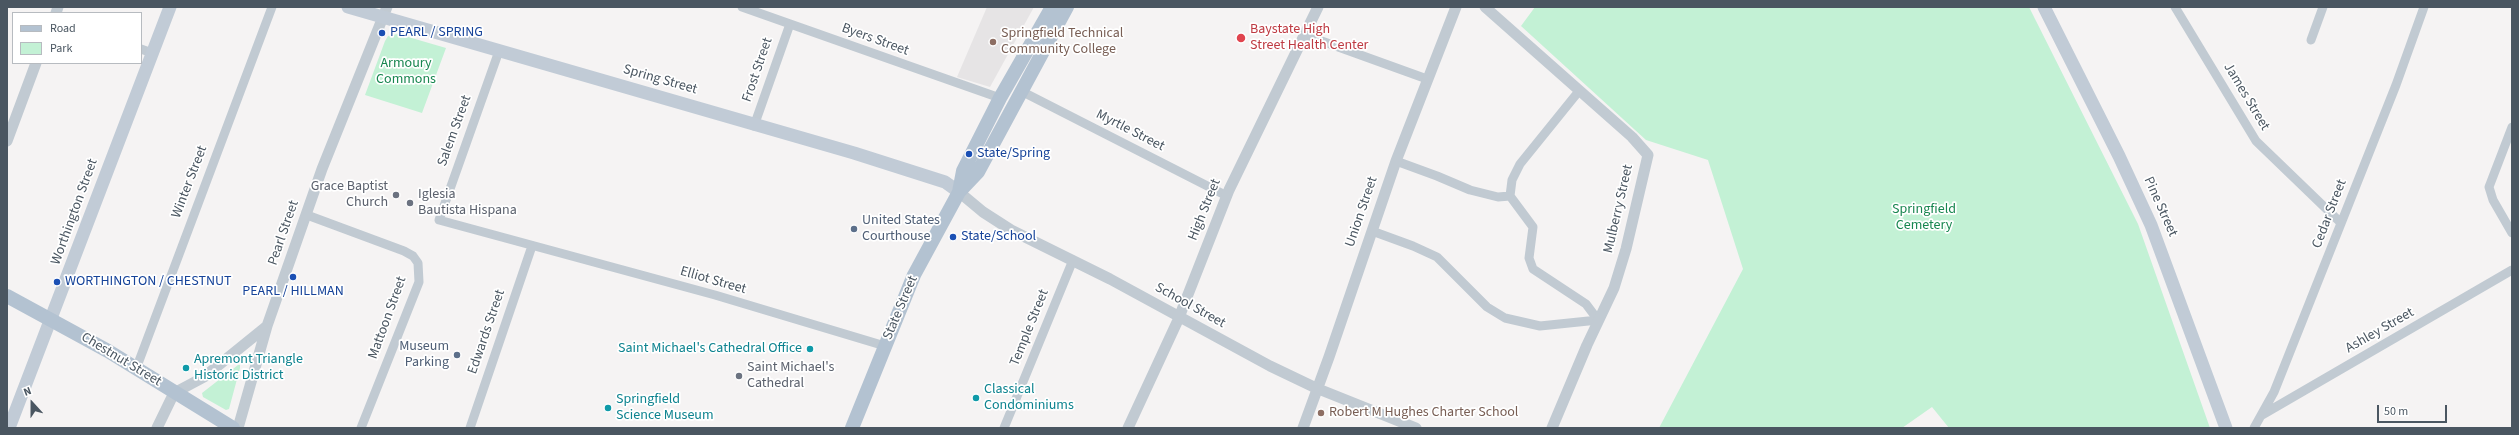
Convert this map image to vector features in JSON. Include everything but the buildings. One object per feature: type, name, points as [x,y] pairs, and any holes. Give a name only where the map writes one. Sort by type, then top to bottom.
[{"type":"main road","name":"Worthington Street","points":[[9,428],[52,319],[147,51],[170,7]]},
{"type":"main road","name":"Spring Street","points":[[348,7],[385,12],[499,51],[923,175],[945,182],[959,192]]},
{"type":"main road","name":"State Street","points":[[959,192],[963,171],[1000,98],[1052,7]]},
{"type":"main road","name":"State Street","points":[[852,428],[914,275],[959,192],[978,172],[1067,7]]},
{"type":"main road","name":"Pine Street","points":[[2044,7],[2148,218],[2226,428]]},
{"type":"main road","name":"Chestnut Street","points":[[7,296],[52,319],[233,428]]},
{"type":"street","name":"Winter Street","points":[[136,369],[272,7]]},
{"type":"street","name":"Byers Street","points":[[742,7],[1000,98]]},
{"type":"street","name":"High Street","points":[[1128,428],[1179,317],[1226,196],[1318,7]]},
{"type":"street","name":"Union Street","points":[[1303,428],[1316,388],[1330,357],[1396,161],[1456,7]]},
{"type":"street","name":"Mulberry Street","points":[[1485,7],[1632,137],[1648,155],[1621,268],[1552,428]]},
{"type":"street","name":"James Street","points":[[2175,7],[2256,141],[2341,223]]},
{"type":"street","points":[[2311,40],[2323,7]]},
{"type":"street","name":"Cedar Street","points":[[2254,428],[2274,392],[2424,7]]},
{"type":"street","name":"Pearl Street","points":[[238,428],[267,326],[322,169],[385,12]]},
{"type":"street","name":"Frost Street","points":[[754,126],[790,24]]},
{"type":"street","points":[[1305,35],[1427,79]]},
{"type":"street","name":"Salem Street","points":[[499,51],[439,220],[532,246]]},
{"type":"street","points":[[7,141],[36,64]]},
{"type":"street","name":"Myrtle Street","points":[[1022,91],[1226,196]]},
{"type":"street","points":[[1579,91],[1520,164],[1512,180],[1510,196],[1533,227],[1529,258],[1533,270],[1586,304],[1598,320]]},
{"type":"street","points":[[2512,127],[2489,187],[2493,200],[2512,233]]},
{"type":"street","points":[[1396,161],[1470,190],[1498,196],[1510,196]]},
{"type":"street","name":"School Street","points":[[959,192],[982,212],[1011,230],[1073,260],[1316,388],[1416,428]]},
{"type":"street","name":"Mattoon Street","points":[[307,215],[404,250],[413,256],[418,263],[419,282],[361,428]]},
{"type":"street","points":[[1372,231],[1413,246],[1436,257],[1487,307],[1505,318],[1540,326],[1598,320]]},
{"type":"street","name":"Elliot Street","points":[[532,246],[715,295],[885,346]]},
{"type":"street","name":"Edwards Street","points":[[470,428],[532,246]]},
{"type":"street","name":"Temple Street","points":[[1004,428],[1073,260]]},
{"type":"street","name":"Ashley Street","points":[[2261,415],[2512,270]]},
{"type":"street","points":[[157,428],[174,393],[204,377],[267,326]]},
{"type":"shaded area","name":"Springfield Technical Community College","points":[[987,7],[1034,7],[990,87],[957,77]]},
{"type":"green space","name":"Springfield Cemetery","points":[[1535,7],[2029,7],[2138,224],[2210,428],[1949,428],[1932,407],[1902,428],[1659,428],[1743,269],[1708,160],[1646,140],[1521,26]]},
{"type":"green space","name":"Armoury Commons","points":[[398,34],[446,48],[422,113],[365,95],[385,41],[388,36]]},
{"type":"green space","points":[[240,365],[240,368],[229,409],[226,410],[203,397],[202,393]]},
{"type":"place","name":"PEARL / SPRING","points":[[382,33]]},
{"type":"place","name":"Baystate High Street Health Center","points":[[1241,38]]},
{"type":"place","name":"Springfield Technical Community College","points":[[993,42]]},
{"type":"place","name":"State/Spring","points":[[969,154]]},
{"type":"place","name":"Grace Baptist Church","points":[[396,195]]},
{"type":"place","name":"Iglesia Bautista Hispana","points":[[410,203]]},
{"type":"place","name":"United States Courthouse","points":[[854,229]]},
{"type":"place","name":"State/School","points":[[953,237]]},
{"type":"place","name":"PEARL / HILLMAN","points":[[293,277]]},
{"type":"place","name":"WORTHINGTON / CHESTNUT","points":[[57,282]]},
{"type":"place","name":"Saint Michael's Cathedral Office","points":[[810,349]]},
{"type":"place","name":"Museum Parking","points":[[457,355]]},
{"type":"place","name":"Apremont Triangle Historic District","points":[[186,368]]},
{"type":"place","name":"Saint Michael's Cathedral","points":[[739,376]]},
{"type":"place","name":"Classical Condominiums","points":[[976,398]]},
{"type":"place","name":"Springfield Science Museum","points":[[608,408]]},
{"type":"place","name":"Robert M Hughes Charter School","points":[[1321,413]]}]
